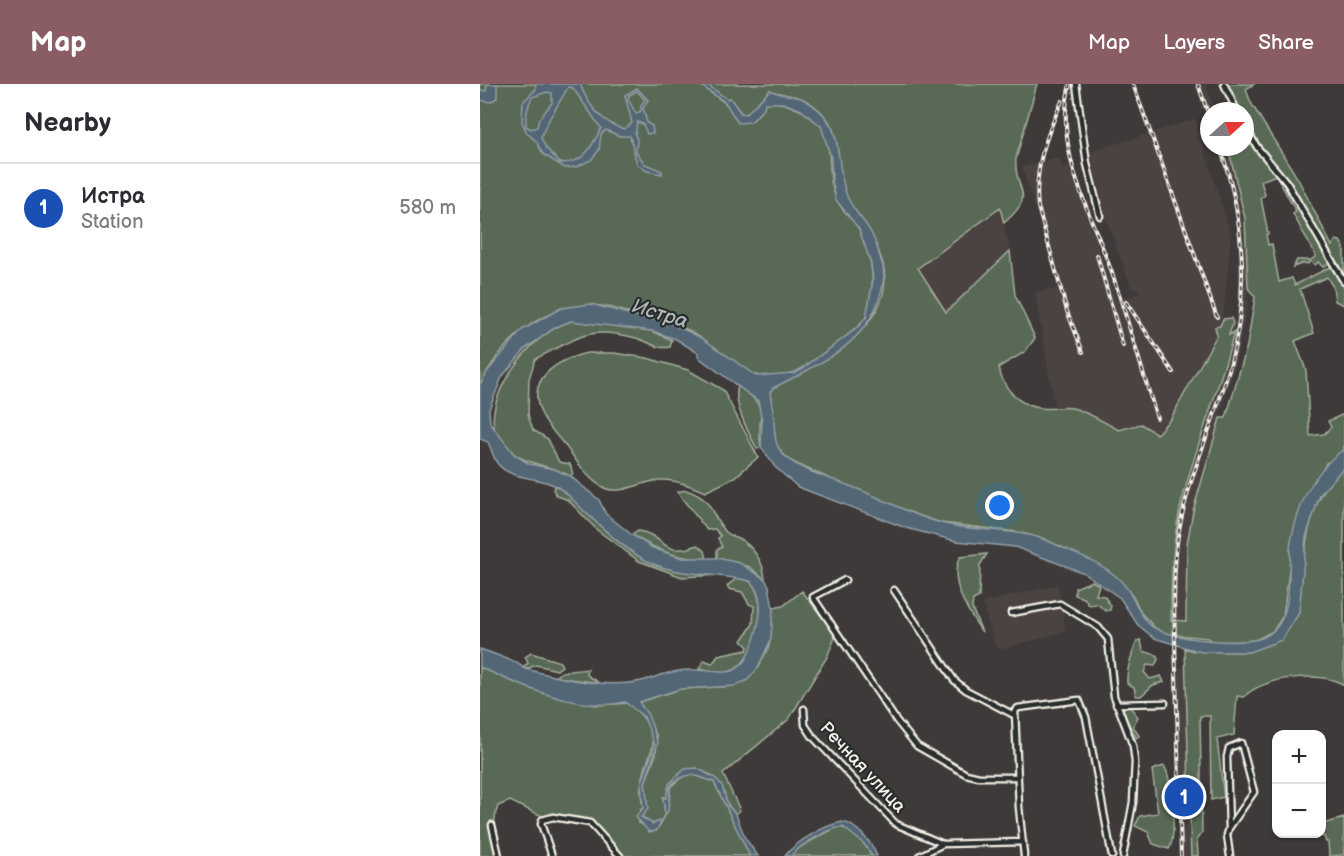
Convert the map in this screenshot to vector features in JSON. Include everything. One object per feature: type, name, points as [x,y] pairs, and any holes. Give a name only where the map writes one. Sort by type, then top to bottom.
[{"type":"street","points":[[1076,84],[1087,164],[1100,216]]},
{"type":"street","points":[[1224,84],[1233,102]]},
{"type":"street","points":[[1254,142],[1287,183],[1344,282]]},
{"type":"street","points":[[845,580],[813,597],[917,746],[966,774],[979,777],[1017,777]]},
{"type":"street","points":[[894,590],[954,680],[966,690],[1014,715]]},
{"type":"street","points":[[1011,614],[1060,604],[1098,627],[1108,639],[1111,680],[1116,704],[1132,746],[1135,762],[1133,802],[1124,856]]},
{"type":"street","points":[[1024,856],[1014,715],[1018,708],[1079,700],[1083,705],[1112,856]]},
{"type":"street","points":[[1116,704],[1165,703]]},
{"type":"street","name":"Речная улица","points":[[804,709],[805,724],[813,737],[896,824],[944,844],[1023,842]]},
{"type":"street","points":[[1228,828],[1254,792],[1241,743],[1229,748],[1227,757],[1227,835],[1230,856]]},
{"type":"street","points":[[552,856],[541,824],[542,820],[553,817],[590,823],[620,856]]},
{"type":"street","points":[[492,825],[499,856]]},
{"type":"street","points":[[919,856],[944,844]]},
{"type":"shaded area","points":[[1195,84],[1206,84],[1212,102],[1201,102]]},
{"type":"shaded area","points":[[1195,119],[1200,135],[1200,156],[1206,156],[1231,235],[1223,319],[1220,326],[1215,327],[1217,335],[1171,418],[1157,434],[1141,424],[1119,430],[1072,408],[1055,409],[1035,292],[1056,289],[1056,275],[1022,167],[1059,158],[1063,169],[1071,167],[1117,301],[1139,294],[1137,288],[1132,289],[1104,214],[1089,152]]},
{"type":"shaded area","points":[[1220,156],[1230,156],[1245,218],[1249,268],[1247,309],[1234,370],[1203,469],[1186,571],[1186,621],[1171,620],[1173,545],[1180,509],[1229,353],[1238,301],[1238,234],[1234,205]]},
{"type":"shaded area","points":[[1000,208],[1010,251],[946,312],[918,268]]},
{"type":"shaded area","points":[[1055,585],[1058,587],[1066,631],[1001,649],[995,645],[983,605],[985,602]]},
{"type":"shaded area","points":[[1174,667],[1186,667],[1191,856],[1179,856]]},
{"type":"green space","points":[[480,84],[699,84],[751,122],[764,108],[764,103],[768,102],[784,104],[811,116],[821,126],[826,137],[832,187],[837,200],[859,229],[868,250],[872,284],[869,307],[863,322],[800,370],[766,376],[749,372],[696,334],[671,323],[643,318],[607,307],[581,306],[545,316],[529,326],[501,352],[480,385]]},
{"type":"green space","points":[[706,84],[1037,84],[1016,159],[1016,170],[1022,192],[1020,205],[1004,223],[1000,208],[918,268],[946,312],[1010,251],[1015,295],[1035,338],[1025,352],[999,367],[1007,388],[1018,399],[1031,406],[1078,410],[1119,430],[1141,424],[1157,434],[1171,418],[1217,335],[1215,327],[1220,326],[1223,319],[1231,318],[1233,323],[1229,335],[1234,332],[1186,487],[1175,537],[1171,620],[1186,621],[1187,544],[1193,511],[1220,418],[1226,418],[1247,346],[1255,297],[1248,288],[1245,218],[1230,156],[1254,156],[1254,144],[1257,149],[1258,147],[1254,140],[1254,108],[1298,179],[1332,246],[1336,240],[1340,241],[1344,248],[1344,278],[1285,184],[1329,263],[1323,267],[1318,262],[1315,265],[1310,261],[1308,264],[1293,267],[1297,260],[1311,260],[1316,256],[1293,214],[1296,212],[1276,175],[1261,181],[1265,195],[1261,198],[1268,234],[1266,235],[1268,245],[1272,244],[1279,282],[1292,278],[1295,285],[1330,267],[1344,284],[1344,305],[1335,301],[1333,287],[1327,277],[1300,289],[1314,333],[1295,341],[1306,370],[1310,436],[1324,434],[1331,427],[1328,421],[1344,414],[1344,455],[1326,463],[1289,571],[1283,616],[1273,631],[1254,641],[1213,642],[1207,638],[1167,634],[1155,628],[1141,613],[1134,598],[1114,576],[1091,561],[1044,539],[1017,532],[941,523],[897,508],[789,460],[776,446],[770,392],[773,387],[831,355],[866,325],[878,306],[884,286],[883,264],[872,237],[848,200],[840,173],[835,134],[820,111],[801,98],[770,90],[746,115],[741,113],[730,98],[727,99]]},
{"type":"green space","points":[[1225,84],[1254,84],[1246,89],[1251,102],[1234,102]]},
{"type":"green space","points":[[579,320],[652,331],[672,340],[670,347],[665,348],[619,334],[593,334],[572,340],[535,359],[529,379],[528,415],[533,430],[548,439],[559,462],[570,464],[573,474],[570,476],[514,454],[496,435],[493,419],[497,400],[516,363],[547,333],[563,324]]},
{"type":"green space","points":[[587,353],[614,353],[647,358],[688,370],[723,390],[758,457],[734,478],[705,492],[668,480],[618,490],[598,485],[583,470],[550,428],[542,415],[537,391],[540,381],[555,366]]},
{"type":"green space","points":[[738,386],[749,394],[760,407],[761,447],[757,449],[739,409]]},
{"type":"green space","points":[[1344,467],[1344,685],[1322,678],[1292,678],[1264,685],[1244,697],[1237,696],[1234,735],[1217,739],[1224,797],[1211,800],[1210,716],[1200,716],[1202,833],[1197,839],[1198,856],[1191,856],[1185,648],[1194,651],[1249,652],[1299,613],[1304,554],[1313,516],[1330,482]]},
{"type":"green space","points":[[555,485],[622,545],[648,561],[674,569],[720,575],[682,577],[639,561],[597,530],[568,500],[557,496],[553,490]]},
{"type":"green space","points":[[686,490],[702,498],[726,532],[743,541],[753,550],[760,561],[765,579],[750,567],[717,558],[717,549],[722,547],[718,538],[721,536],[715,529],[707,530],[677,492]]},
{"type":"green space","points":[[638,531],[647,533],[670,548],[686,549],[698,545],[705,551],[707,559],[686,557],[659,549],[632,535]]},
{"type":"green space","points":[[987,554],[980,565],[979,597],[973,600],[972,608],[982,632],[961,596],[956,576],[960,557]]},
{"type":"green space","points":[[737,578],[750,581],[760,603],[758,630],[754,643],[748,655],[731,672],[719,674],[699,669],[704,661],[712,664],[718,656],[747,650],[748,647],[742,641],[753,624],[754,606],[749,604],[742,592],[729,589],[727,586]]},
{"type":"green space","points":[[1092,581],[1099,585],[1096,595],[1104,596],[1111,606],[1110,610],[1106,611],[1097,604],[1089,605],[1084,598],[1075,595],[1075,588]]},
{"type":"green space","points":[[802,591],[836,635],[827,657],[789,719],[723,774],[740,810],[736,814],[730,808],[717,781],[711,775],[690,769],[681,772],[674,780],[666,798],[663,797],[665,814],[661,821],[652,824],[641,816],[647,804],[645,783],[656,754],[657,737],[639,702],[680,689],[735,686],[758,668],[769,646],[773,608],[783,606]]},
{"type":"green space","points":[[1141,640],[1143,651],[1156,655],[1158,659],[1155,666],[1147,665],[1144,672],[1150,679],[1161,676],[1164,682],[1153,685],[1141,696],[1136,696],[1134,687],[1127,683],[1127,678],[1133,651],[1137,641]]},
{"type":"green space","points":[[531,653],[560,662],[562,666],[557,670],[536,665],[527,669],[523,668],[528,663],[525,657]]},
{"type":"green space","points":[[480,667],[560,698],[596,705],[630,703],[650,728],[653,737],[641,789],[643,808],[640,810],[639,823],[656,831],[667,810],[670,787],[687,773],[714,782],[750,856],[622,856],[592,821],[567,816],[544,817],[510,801],[498,806],[496,813],[494,831],[498,856],[480,856]]},
{"type":"green space","points":[[588,669],[587,675],[600,683],[556,677],[562,672]]},
{"type":"green space","points":[[1128,704],[1138,717],[1133,726],[1139,736],[1136,738],[1122,710]]},
{"type":"green space","points":[[1164,766],[1169,782],[1172,808],[1173,833],[1169,849],[1153,844],[1148,832],[1135,826],[1140,816],[1158,813],[1152,770]]},
{"type":"green space","points":[[1344,818],[1344,855],[1329,856],[1328,842],[1325,838],[1326,823]]},
{"type":"green space","points":[[837,827],[853,833],[872,856],[791,856],[796,849]]},
{"type":"water","points":[[487,84],[497,84],[497,98],[490,102],[480,100],[480,90],[486,91]]},
{"type":"water","points":[[535,84],[580,84],[587,99],[597,112],[609,122],[624,129],[632,123],[625,95],[637,88],[648,100],[643,108],[647,123],[652,126],[653,133],[647,134],[643,124],[637,122],[636,152],[645,164],[662,171],[662,174],[647,171],[637,164],[630,136],[619,136],[606,130],[601,134],[599,150],[591,160],[576,167],[565,168],[543,154],[536,141],[527,133],[522,122],[523,102],[536,89]],"holes":[[[568,87],[573,88],[601,128],[586,153],[575,161],[560,163],[546,148],[541,138]],[[637,91],[645,100],[641,105],[641,111],[636,114],[628,99],[629,95]],[[547,92],[552,93],[552,103],[539,119],[537,127],[531,129],[526,126],[526,122],[532,97]]]},
{"type":"water","points":[[699,84],[706,84],[727,99],[730,98],[741,113],[746,114],[770,90],[801,98],[819,109],[828,120],[837,143],[847,196],[872,234],[883,264],[883,287],[873,313],[863,328],[837,353],[773,388],[770,392],[776,440],[780,450],[788,459],[810,471],[927,519],[955,526],[1019,533],[1044,540],[1094,562],[1112,573],[1126,587],[1146,621],[1159,630],[1187,638],[1239,641],[1264,637],[1274,630],[1281,620],[1286,608],[1291,541],[1298,515],[1315,478],[1344,449],[1344,467],[1320,495],[1306,537],[1299,613],[1282,640],[1249,652],[1201,652],[1154,638],[1138,625],[1120,598],[1084,573],[1015,547],[956,541],[906,528],[798,487],[775,467],[761,447],[762,421],[758,401],[698,357],[698,353],[676,339],[652,331],[571,321],[556,327],[525,349],[502,377],[489,409],[490,423],[514,454],[529,464],[554,469],[570,476],[599,500],[606,514],[653,548],[682,558],[717,558],[740,563],[765,579],[769,586],[773,608],[771,639],[758,668],[748,680],[735,686],[680,689],[639,702],[648,715],[658,743],[645,783],[648,809],[641,817],[653,824],[661,821],[665,814],[663,798],[666,798],[669,784],[685,769],[697,768],[715,778],[722,785],[728,806],[736,814],[745,838],[758,856],[750,856],[714,782],[697,776],[688,775],[673,783],[670,787],[668,811],[656,831],[649,832],[636,817],[643,808],[641,784],[655,745],[644,717],[625,702],[589,704],[570,701],[513,682],[480,667],[480,649],[526,669],[590,682],[616,684],[636,682],[672,672],[693,670],[726,672],[735,670],[743,663],[749,652],[759,619],[758,593],[750,581],[672,570],[647,561],[613,538],[560,488],[549,483],[517,476],[503,469],[497,463],[488,442],[480,439],[480,385],[487,372],[522,330],[561,308],[591,304],[647,319],[664,320],[702,338],[756,376],[793,373],[803,368],[856,329],[866,318],[873,280],[871,264],[859,229],[836,200],[831,158],[821,126],[801,110],[783,103],[765,103],[764,108],[751,122],[738,123],[725,102]]},
{"type":"water","points":[[842,822],[853,826],[863,835],[877,856],[872,856],[864,844],[843,827],[807,842],[791,856],[785,856],[811,835]]},
{"type":"railway","points":[[1070,84],[1066,108],[1066,133],[1070,157],[1085,204],[1112,273],[1157,418]]},
{"type":"railway","points":[[1133,84],[1217,317]]},
{"type":"railway","points":[[1198,84],[1204,102]]},
{"type":"railway","points":[[1062,101],[1042,152],[1038,179],[1038,207],[1067,311],[1083,352]]},
{"type":"railway","points":[[1181,856],[1174,609],[1177,543],[1192,477],[1229,370],[1236,342],[1242,286],[1242,258],[1235,202],[1223,156]]},
{"type":"railway","points":[[1097,255],[1123,346]]},
{"type":"railway","points":[[1126,302],[1173,372]]},
{"type":"place","name":"Истра","points":[[1184,797]]}]
